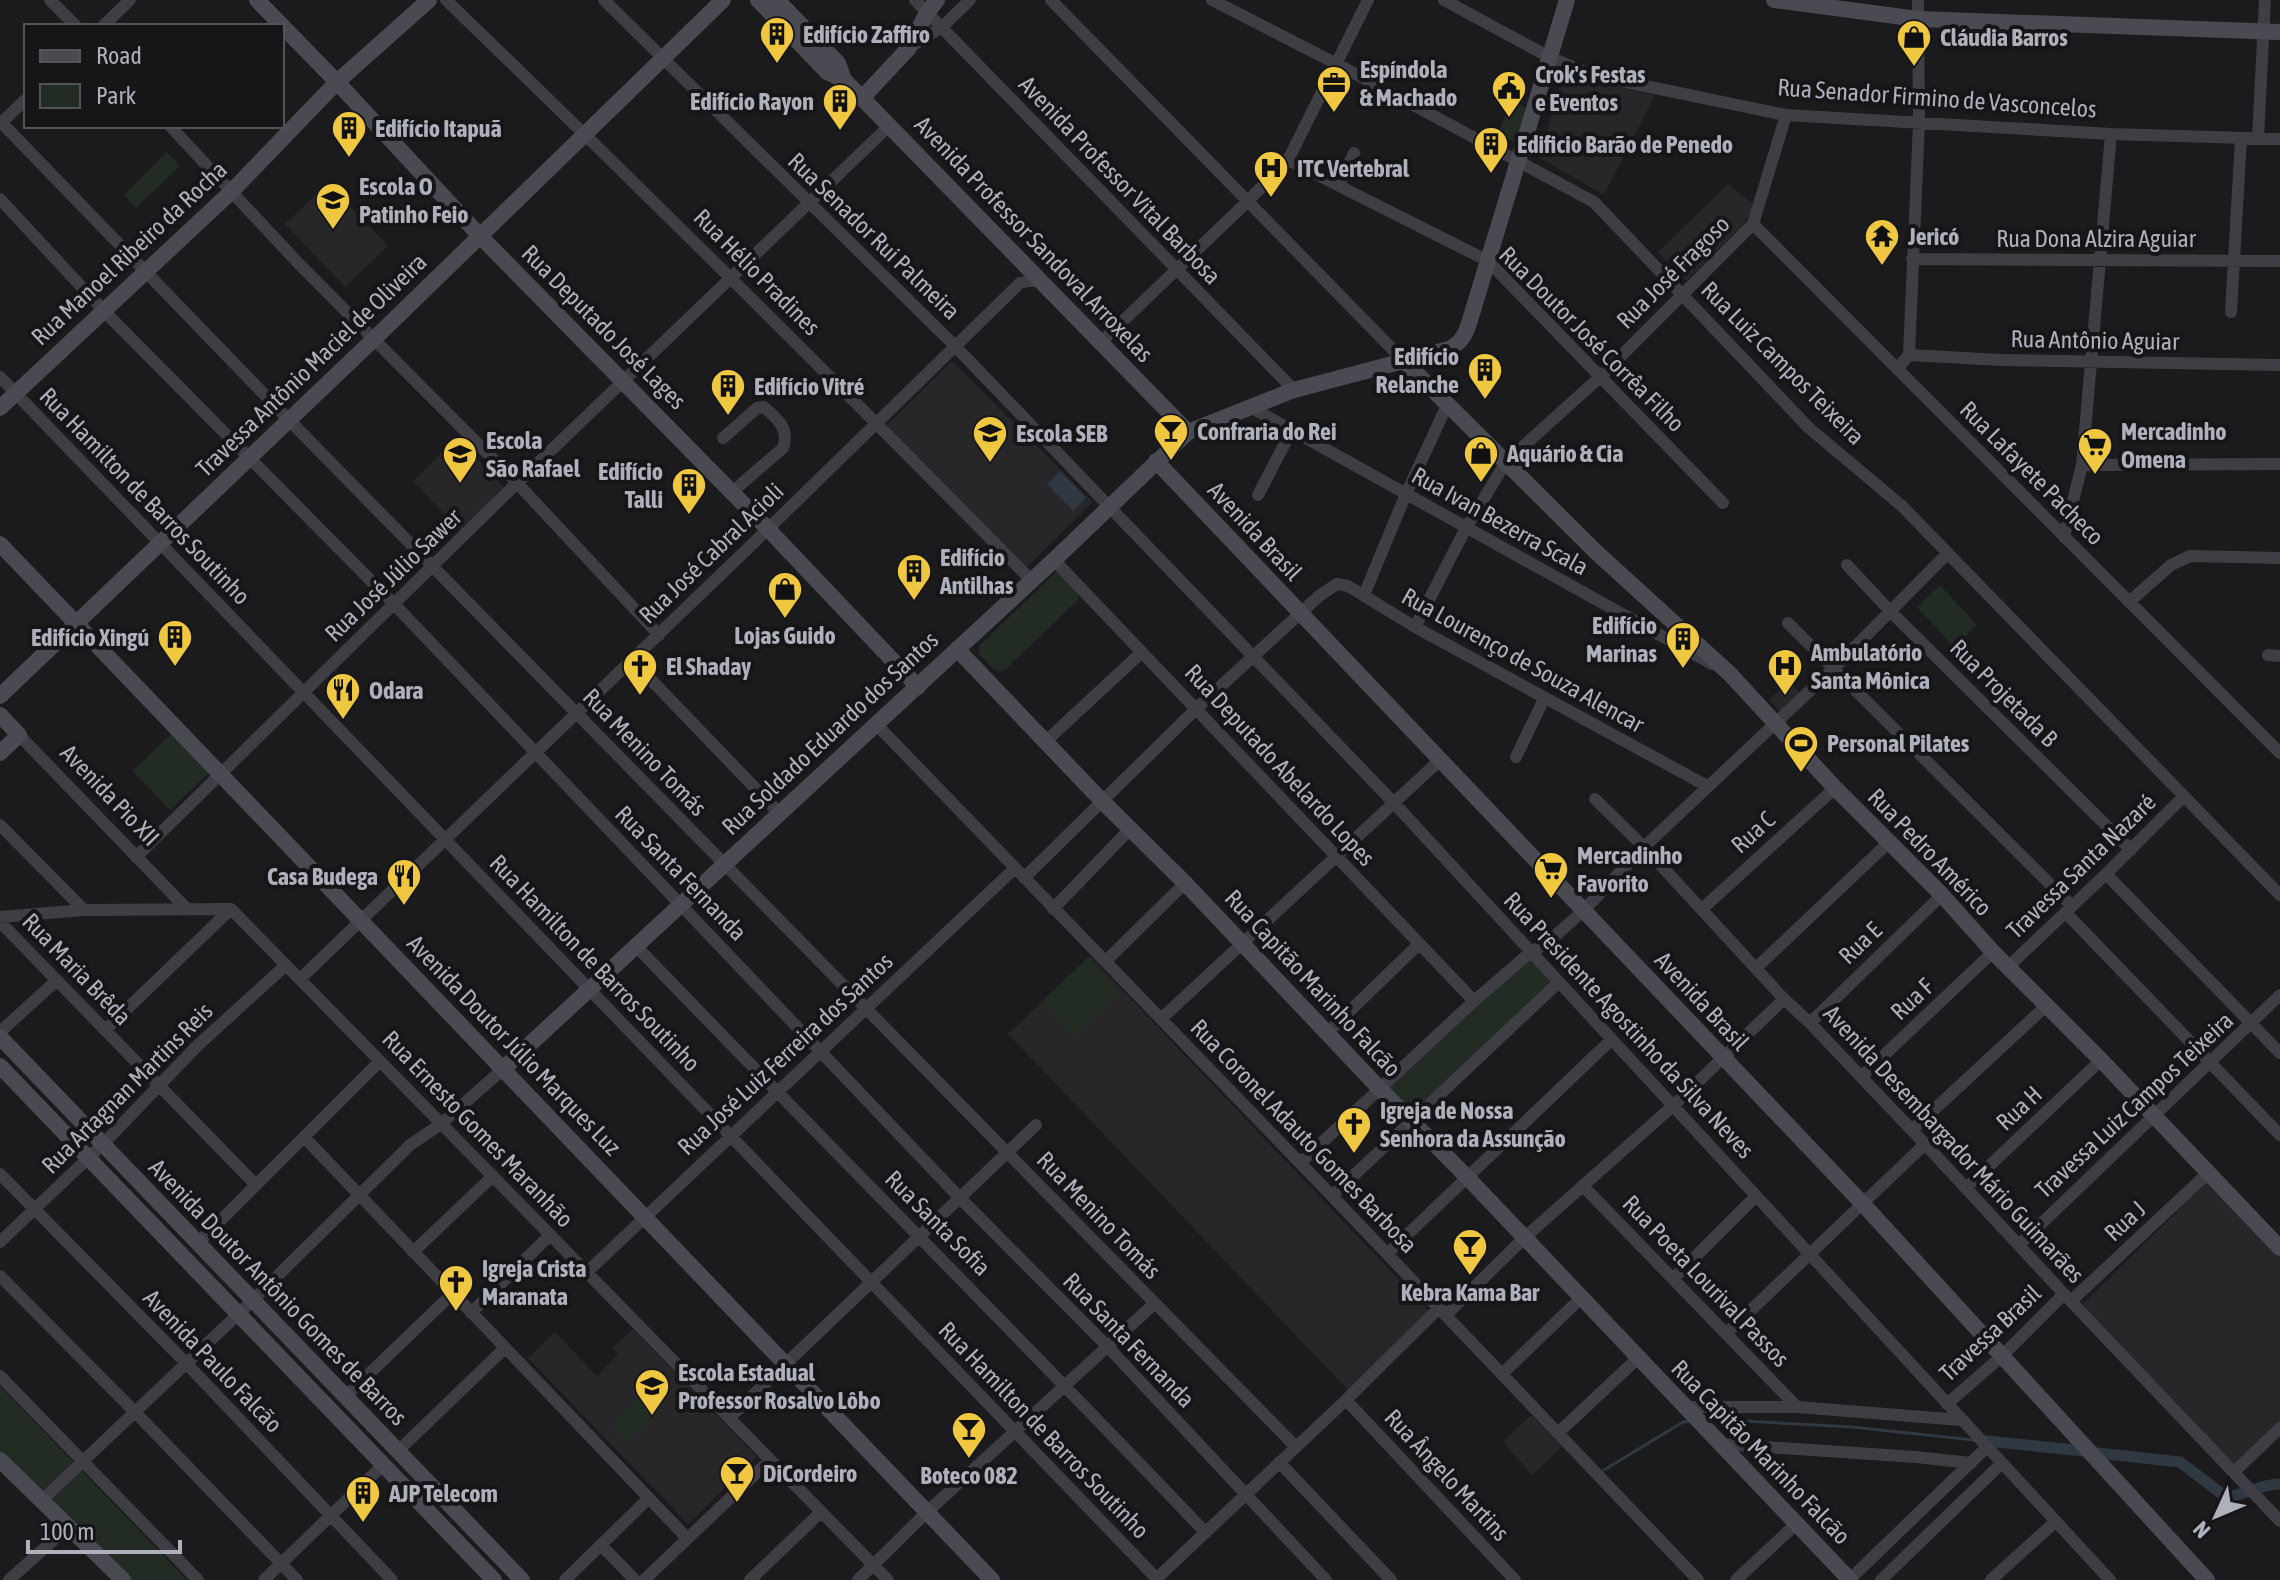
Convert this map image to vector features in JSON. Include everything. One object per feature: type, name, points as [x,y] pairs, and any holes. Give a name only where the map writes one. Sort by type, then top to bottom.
[{"type":"street","points":[[50,0],[74,24]]},
{"type":"street","points":[[105,24],[130,0]]},
{"type":"street","name":"Rua Deputado José Lages","points":[[257,0],[280,24]]},
{"type":"street","name":"Rua Manoel Ribeiro da Rocha","points":[[0,408],[231,192],[337,82],[429,0]]},
{"type":"street","name":"Rua Hélio Pradines","points":[[446,0],[731,277],[1032,581]]},
{"type":"street","name":"Rua Senador Rui Palmeira","points":[[604,0],[955,346],[1110,507]]},
{"type":"street","name":"Travessa Antônio Maciel de Oliveira","points":[[0,696],[723,0]]},
{"type":"street","name":"Avenida Professor Sandoval Arroxelas","points":[[758,0],[827,72],[844,80],[862,98],[1188,432]]},
{"type":"street","name":"Avenida Professor Sandoval Arroxelas","points":[[777,0],[838,63],[844,80]]},
{"type":"street","name":"Avenida Professor Vital Barbosa","points":[[915,0],[932,6],[942,27],[1294,390]]},
{"type":"street","points":[[862,98],[908,49],[942,27],[970,0]]},
{"type":"street","points":[[1051,0],[1403,360]]},
{"type":"street","name":"Rua Luiz Campos Teixeira","points":[[1212,0],[1588,197],[1627,234],[1809,428],[1902,506],[2280,895]]},
{"type":"street","points":[[1101,342],[1288,160],[1368,0]]},
{"type":"street","name":"Rua Senador Firmino de Vasconcelos","points":[[1444,0],[1549,57],[1592,75],[1786,115],[2111,134],[2280,139]]},
{"type":"street","points":[[1188,432],[1294,390],[1457,345],[1465,335],[1470,320],[1567,0]]},
{"type":"street","points":[[1774,0],[1918,19],[2272,32]]},
{"type":"street","points":[[1897,369],[1909,355],[1919,123],[1918,0]]},
{"type":"street","points":[[2258,138],[2272,32],[2265,0]]},
{"type":"street","points":[[908,49],[932,6]]},
{"type":"street","name":"Rua Deputado José Lages","points":[[284,28],[480,236],[768,529],[918,687]]},
{"type":"street","points":[[1,123],[24,101]]},
{"type":"street","name":"Rua José Fragoso","points":[[1415,627],[1466,528],[1506,462],[1601,376],[1753,224],[1786,115]]},
{"type":"street","name":"Rua Menino Tomás","points":[[1,123],[1295,1446]]},
{"type":"street","name":"Rua José Júlio Sawer","points":[[136,857],[517,483],[889,126]]},
{"type":"street","points":[[172,128],[517,483],[659,635]]},
{"type":"street","points":[[2064,537],[2082,465],[2111,134]]},
{"type":"street","points":[[2231,312],[2241,138]]},
{"type":"street","points":[[1339,185],[1354,153]]},
{"type":"street","name":"Rua Doutor José Corrêa Filho","points":[[1288,160],[1488,261],[1723,503]]},
{"type":"street","name":"Rua Santa Fernanda","points":[[0,199],[103,310],[394,604],[960,1198],[1108,1347],[1326,1580]]},
{"type":"street","points":[[1627,234],[1636,223]]},
{"type":"street","name":"Rua Lafayete Pacheco","points":[[1753,224],[2280,753]]},
{"type":"street","points":[[1020,259],[1023,270],[1020,283],[1043,282]]},
{"type":"street","name":"Rua Dona Alzira Aguiar","points":[[1912,259],[2280,261]]},
{"type":"street","name":"Rua José Cabral Acioli","points":[[361,920],[1020,283]]},
{"type":"street","name":"Rua Antônio Aguiar","points":[[1909,355],[2002,360],[2280,365]]},
{"type":"street","name":"Rua Pedro Américo","points":[[1403,360],[1596,552],[1730,674],[1835,788],[1942,895],[1993,952],[2280,1248]]},
{"type":"street","name":"Rua Hamilton de Barros Soutinho","points":[[0,377],[1156,1580]]},
{"type":"street","points":[[1364,595],[1448,403]]},
{"type":"street","points":[[723,438],[757,408],[764,407],[782,422],[786,440],[783,448],[732,492]]},
{"type":"street","name":"Rua Ivan Bezerra Scala","points":[[1250,407],[1730,674]]},
{"type":"street","points":[[1258,495],[1292,430]]},
{"type":"street","name":"Rua Soldado Eduardo dos Santos","points":[[503,1069],[1032,581],[1188,432]]},
{"type":"street","name":"Avenida Brasil","points":[[1156,461],[1862,1203],[2207,1580]]},
{"type":"street","points":[[2082,465],[2280,464]]},
{"type":"street","name":"Rua Presidente Agostinho da Silva Neves","points":[[1110,507],[1532,951],[2109,1580]]},
{"type":"street","name":"Avenida Doutor Júlio Marques Luz","points":[[0,544],[992,1580]]},
{"type":"street","points":[[1300,1163],[1474,1001],[1584,910],[1644,847],[1834,668],[1948,553]]},
{"type":"street","points":[[2129,602],[2179,560],[2190,556],[2280,558]]},
{"type":"street","name":"Rua Deputado Abelardo Lopes","points":[[1054,560],[1474,1001]]},
{"type":"street","name":"Rua Projetada B","points":[[1847,565],[2131,850]]},
{"type":"street","name":"Rua Lourenço de Souza Alencar","points":[[1319,596],[1337,584],[1348,586],[1544,699],[1707,786]]},
{"type":"street","name":"Rua José Luiz Ferreira dos Santos","points":[[587,1272],[866,1008],[1103,802],[1197,708],[1319,596]]},
{"type":"street","points":[[1788,623],[2069,910],[2280,1135]]},
{"type":"street","points":[[1046,741],[1142,652]]},
{"type":"street","points":[[903,672],[913,676],[925,674],[952,655]]},
{"type":"street","name":"Rua Capitão Marinho Falcão","points":[[952,655],[972,664],[1185,883],[1849,1580]]},
{"type":"street","points":[[632,660],[780,814]]},
{"type":"street","points":[[1516,757],[1544,699]]},
{"type":"street","name":"Avenida Pio XII","points":[[0,715],[186,908]]},
{"type":"street","name":"Rua Coronel Adauto Gomes Barbosa","points":[[877,725],[1698,1580]]},
{"type":"street","points":[[0,753],[19,735]]},
{"type":"street","points":[[1161,1019],[1441,759]]},
{"type":"street","name":"Rua C","points":[[1702,909],[1835,788]]},
{"type":"street","name":"Travessa Santa Nazaré","points":[[2009,966],[2184,796]]},
{"type":"street","name":"Avenida Desembargador Mário Guimarães","points":[[1595,799],[1644,847],[1784,999],[1912,1130],[2280,1521]]},
{"type":"street","points":[[0,825],[84,910]]},
{"type":"street","points":[[1053,909],[1131,828]]},
{"type":"street","points":[[1756,968],[1888,843]]},
{"type":"street","points":[[2106,874],[2280,1053]]},
{"type":"street","points":[[1106,961],[1185,883]]},
{"type":"street","name":"Rua E","points":[[1810,1023],[1942,895]]},
{"type":"street","points":[[0,920],[84,910],[231,909]]},
{"type":"street","points":[[105,1030],[231,909]]},
{"type":"street","name":"Rua Ernesto Gomes Maranhão","points":[[231,909],[888,1580]]},
{"type":"street","name":"Rua Maria Brêda","points":[[0,920],[256,1185]]},
{"type":"street","points":[[300,979],[361,920]]},
{"type":"street","points":[[1328,1032],[1419,944]]},
{"type":"street","name":"Rua Santa Sofia","points":[[636,946],[1066,1385],[1206,1533]]},
{"type":"street","name":"Rua F","points":[[1861,1077],[1993,952]]},
{"type":"street","name":"Rua Artagnan Martins Reis","points":[[0,1242],[103,1144],[158,1085],[286,965]]},
{"type":"street","points":[[0,1035],[56,981]]},
{"type":"street","points":[[1332,1196],[1559,982]]},
{"type":"street","name":"Travessa Luiz Campos Teixeira","points":[[2019,1245],[2280,995]]},
{"type":"street","points":[[1156,1580],[1295,1446],[1674,1105],[1784,999]]},
{"type":"street","points":[[1912,1130],[2047,1005]]},
{"type":"street","name":"Avenida Doutor Antônio Gomes de Barros","points":[[0,1035],[522,1580]]},
{"type":"street","points":[[1387,1254],[1611,1040]]},
{"type":"street","name":"Rua H","points":[[1966,1188],[2101,1060]]},
{"type":"street","points":[[198,1243],[380,1061]]},
{"type":"street","name":"Avenida Doutor Antônio Gomes de Barros","points":[[0,1066],[494,1580]]},
{"type":"street","points":[[41,1501],[253,1300],[410,1145],[441,1124],[503,1069]]},
{"type":"street","points":[[729,1418],[1036,1125]]},
{"type":"street","points":[[304,1137],[687,1538]]},
{"type":"street","points":[[1727,1333],[1925,1144]]},
{"type":"street","name":"Rua J","points":[[2068,1297],[2208,1173]]},
{"type":"street","name":"Avenida Paulo Falcão","points":[[0,1174],[185,1362],[392,1580]]},
{"type":"street","points":[[413,1252],[493,1176]]},
{"type":"street","name":"Rua Poeta Lourival Passos","points":[[1583,1186],[1797,1407]]},
{"type":"street","points":[[1673,1279],[1756,1196]]},
{"type":"street","points":[[471,1313],[550,1235]]},
{"type":"street","points":[[0,1276],[297,1580]]},
{"type":"street","points":[[346,1396],[453,1293]]},
{"type":"street","name":"Travessa Brasil","points":[[1947,1404],[2068,1297]]},
{"type":"street","points":[[1502,1374],[1581,1298]]},
{"type":"street","points":[[858,1580],[927,1512],[1155,1303]]},
{"type":"street","points":[[398,1451],[505,1348]]},
{"type":"street","points":[[1559,1432],[1638,1358]]},
{"type":"street","points":[[0,1376],[198,1580]]},
{"type":"street","name":"Rua Ângelo Martins","points":[[1346,1400],[1515,1580]]},
{"type":"street","points":[[1684,1407],[1797,1407],[1961,1420]]},
{"type":"street","points":[[2234,1472],[2280,1428]]},
{"type":"street","points":[[1720,1444],[1971,1463]]},
{"type":"street","points":[[1849,1580],[1987,1447]]},
{"type":"street","points":[[0,1460],[123,1580]]},
{"type":"street","points":[[644,1580],[770,1460]]},
{"type":"street","points":[[1279,1462],[1391,1580]]},
{"type":"street","points":[[1881,1580],[2002,1463]]},
{"type":"street","points":[[264,1580],[383,1465]]},
{"type":"street","points":[[565,1580],[649,1498]]},
{"type":"street","points":[[750,1580],[821,1512]]},
{"type":"street","points":[[1991,1580],[2056,1521]]},
{"type":"street","points":[[1736,1580],[1796,1524]]},
{"type":"street","points":[[9,1580],[68,1527]]},
{"type":"street","points":[[601,1545],[635,1580]]},
{"type":"shaded area","points":[[1564,69],[1594,82],[1655,95],[1604,195],[1540,158]]},
{"type":"shaded area","name":"Escola O Patinho Feio","points":[[328,183],[388,246],[345,287],[285,224]]},
{"type":"shaded area","points":[[1728,184],[1754,205],[1751,214],[1686,281],[1658,252]]},
{"type":"shaded area","name":"Escola SEB","points":[[952,361],[1093,502],[1027,567],[887,425]]},
{"type":"shaded area","name":"Escola São Rafael","points":[[457,438],[506,489],[462,532],[413,481]]},
{"type":"shaded area","points":[[1060,471],[1086,498],[1073,511],[1047,484]]},
{"type":"shaded area","name":"Ambulatório Santa Mônica","points":[[1789,681],[1801,694],[1781,712],[1769,700]]},
{"type":"shaded area","points":[[1090,956],[1432,1314],[1350,1392],[1008,1034]]},
{"type":"shaded area","points":[[2207,1182],[2280,1258],[2280,1425],[2236,1467],[2082,1305]]},
{"type":"shaded area","name":"Escola Estadual Professor Rosalvo Lôbo","points":[[633,1329],[757,1457],[688,1524],[528,1358],[555,1332],[597,1376],[618,1355],[613,1348]]},
{"type":"shaded area","points":[[1531,1415],[1562,1447],[1532,1475],[1503,1442]]},
{"type":"green space","points":[[1511,101],[1530,109],[1518,144],[1498,134]]},
{"type":"green space","points":[[167,152],[180,166],[136,208],[124,195]]},
{"type":"green space","points":[[1056,572],[1064,575],[1080,592],[1078,600],[1004,671],[995,671],[979,654],[979,646]]},
{"type":"green space","points":[[1940,585],[1977,625],[1954,647],[1917,607]]},
{"type":"green space","points":[[171,734],[209,773],[170,810],[133,771]]},
{"type":"green space","points":[[1532,951],[1559,982],[1412,1122],[1380,1090]]},
{"type":"green space","points":[[1087,958],[1119,992],[1074,1037],[1041,1002]]},
{"type":"green space","points":[[0,1386],[187,1580],[128,1580],[0,1454]]},
{"type":"green space","points":[[640,1396],[657,1414],[628,1442],[611,1425]]},
{"type":"waterway","points":[[1707,1419],[1852,1427],[1974,1440]]},
{"type":"waterway","points":[[1604,1470],[1683,1422],[1691,1421]]},
{"type":"waterway","points":[[1987,1441],[2084,1451]]},
{"type":"waterway","points":[[2097,1453],[2180,1462],[2226,1497],[2280,1484]]},
{"type":"place","name":"Edifício Zaffiro","points":[[777,65]]},
{"type":"place","name":"Cláudia Barros","points":[[1914,68]]},
{"type":"place","name":"Espíndola & Machado","points":[[1334,114]]},
{"type":"place","name":"Crok's Festas e Eventos","points":[[1509,119]]},
{"type":"place","name":"Edifício Rayon","points":[[840,132]]},
{"type":"place","name":"Edifício Itapuã","points":[[349,159]]},
{"type":"place","name":"Edificio Barão de Penedo","points":[[1491,175]]},
{"type":"place","name":"ITC Vertebral","points":[[1271,199]]},
{"type":"place","name":"Escola O Patinho Feio","points":[[333,231]]},
{"type":"place","name":"Jericó","points":[[1882,267]]},
{"type":"place","name":"Edifício Relanche","points":[[1485,401]]},
{"type":"place","name":"Edifício Vitré","points":[[728,417]]},
{"type":"place","name":"Confraria do Rei","points":[[1171,462]]},
{"type":"place","name":"Escola SEB","points":[[990,464]]},
{"type":"place","name":"Mercadinho Omena","points":[[2095,476]]},
{"type":"place","name":"Aquário & Cia","points":[[1481,484]]},
{"type":"place","name":"Escola São Rafael","points":[[460,485]]},
{"type":"place","name":"Edifício Talli","points":[[689,516]]},
{"type":"place","name":"Edifício Antilhas","points":[[914,602]]},
{"type":"place","name":"Lojas Guido","points":[[785,620]]},
{"type":"place","name":"Edifício Xingú","points":[[175,668]]},
{"type":"place","name":"Edifício Marinas","points":[[1683,670]]},
{"type":"place","name":"El Shaday","points":[[640,697]]},
{"type":"place","name":"Ambulatório Santa Mônica","points":[[1785,697]]},
{"type":"place","name":"Odara","points":[[343,721]]},
{"type":"place","name":"Personal Pilates","points":[[1801,774]]},
{"type":"place","name":"Mercadinho Favorito","points":[[1551,900]]},
{"type":"place","name":"Casa Budega","points":[[404,907]]},
{"type":"place","name":"Igreja de Nossa Senhora da Assunção","points":[[1354,1155]]},
{"type":"place","name":"Kebra Kama Bar","points":[[1470,1277]]},
{"type":"place","name":"Igreja Crista Maranata","points":[[456,1313]]},
{"type":"place","name":"Escola Estadual Professor Rosalvo Lôbo","points":[[652,1417]]},
{"type":"place","name":"Boteco 082","points":[[969,1460]]},
{"type":"place","name":"DiCordeiro","points":[[737,1504]]},
{"type":"place","name":"AJP Telecom","points":[[363,1524]]}]
